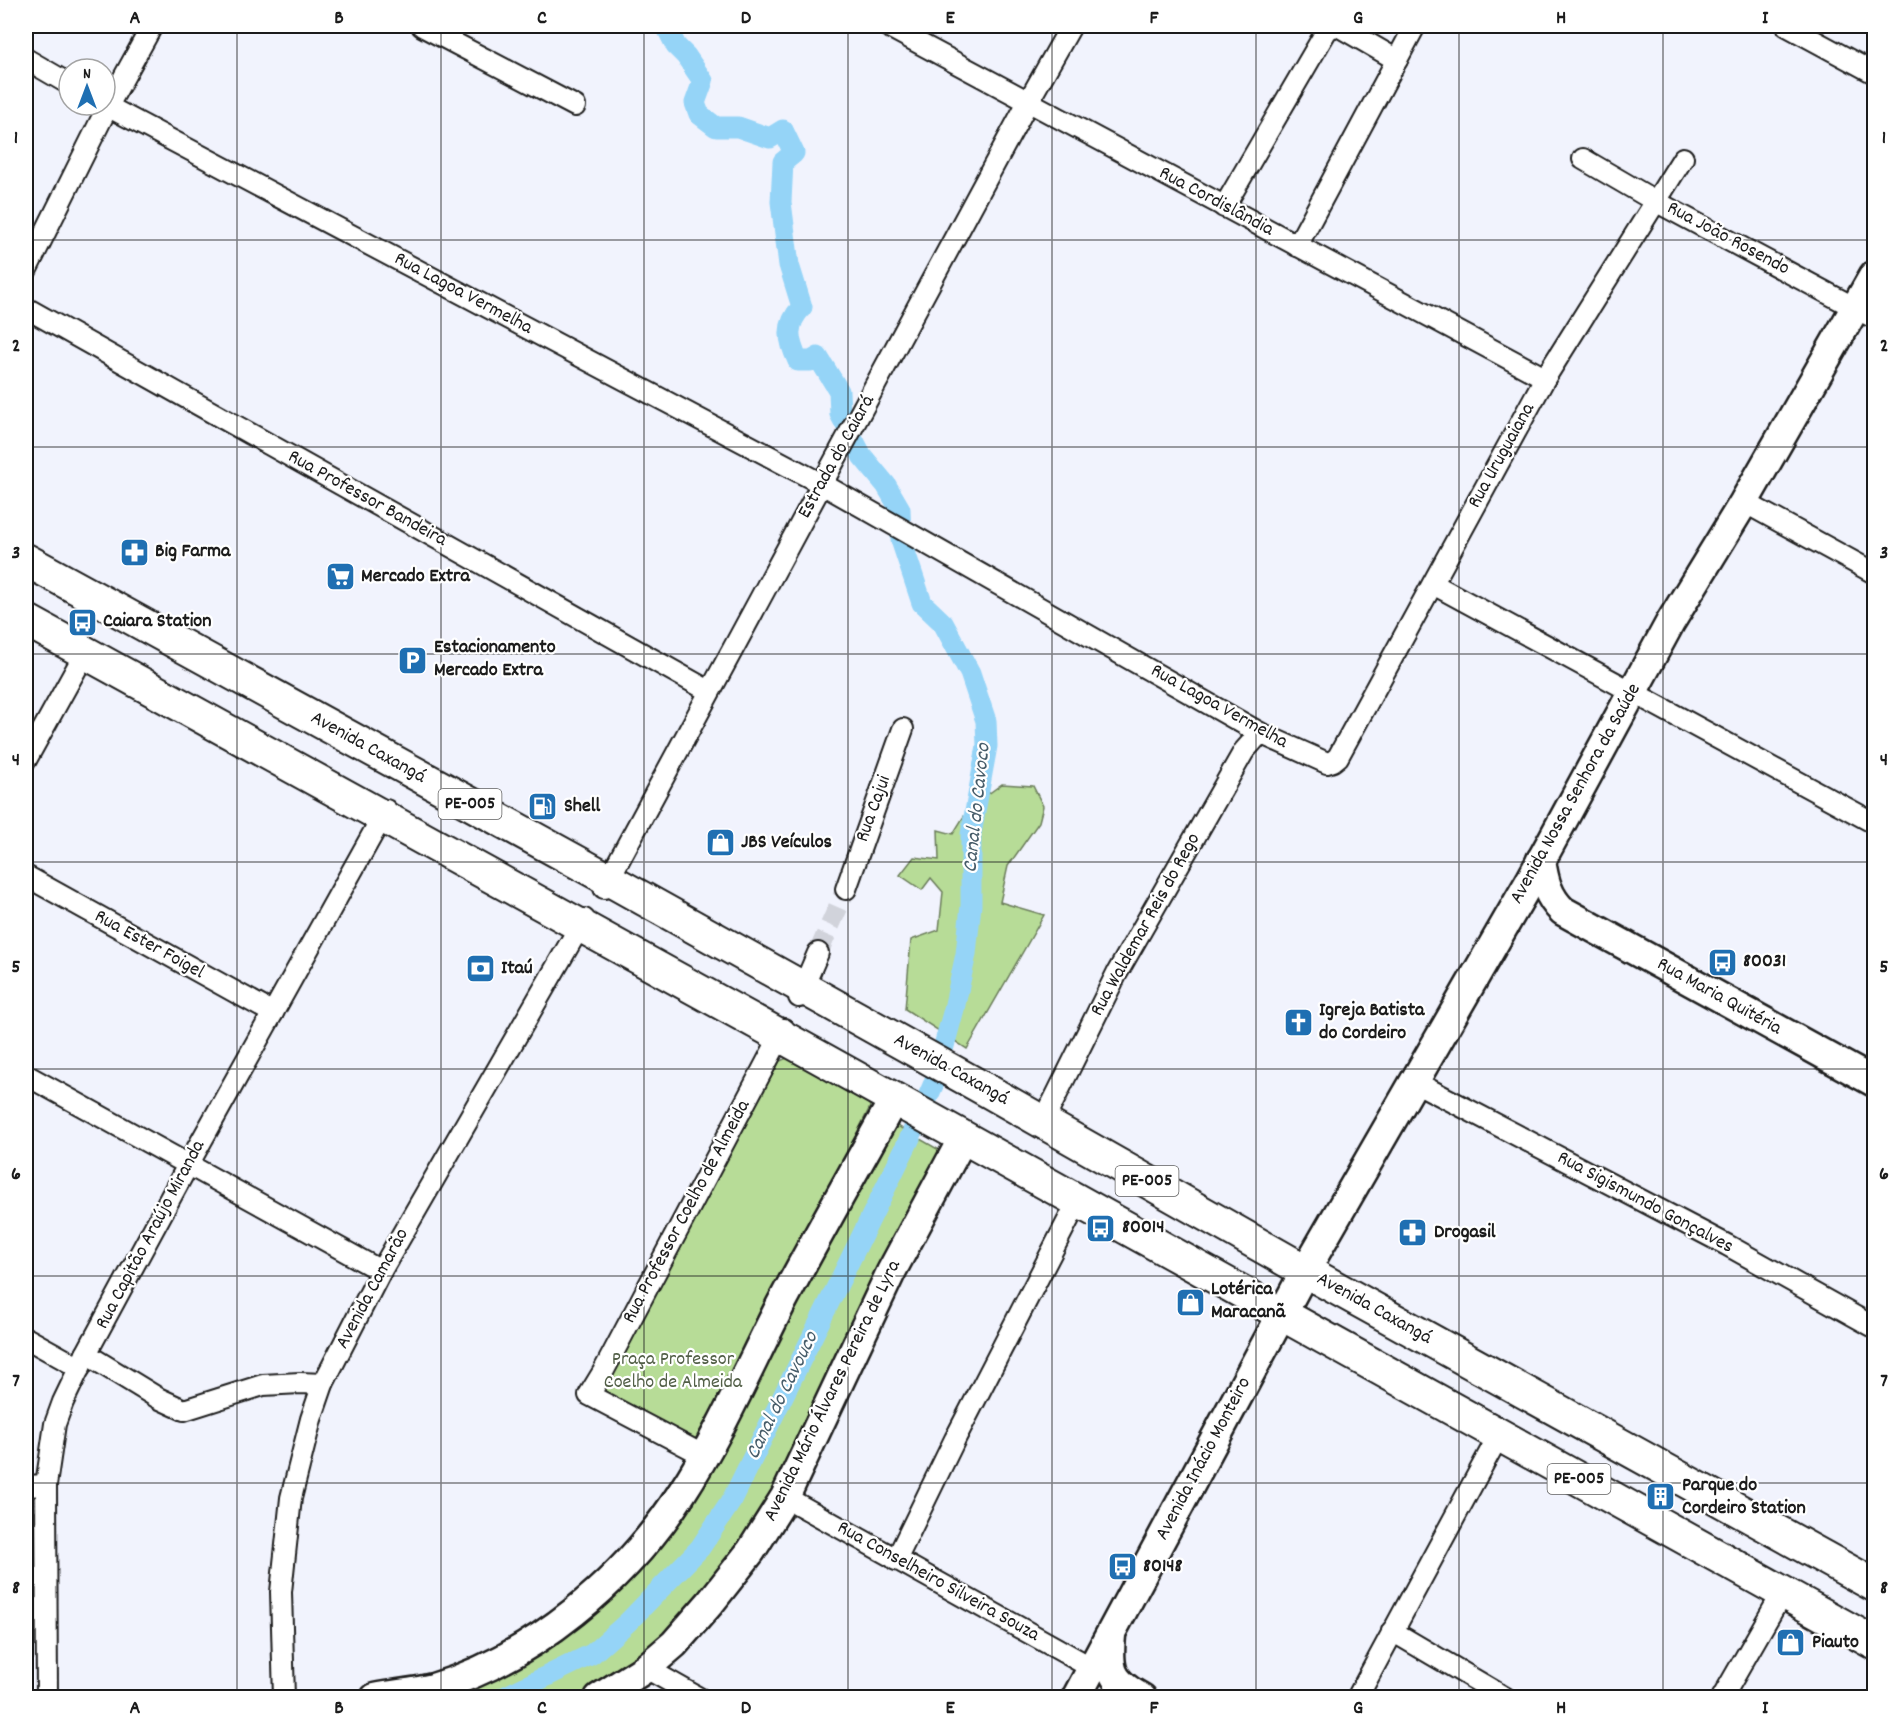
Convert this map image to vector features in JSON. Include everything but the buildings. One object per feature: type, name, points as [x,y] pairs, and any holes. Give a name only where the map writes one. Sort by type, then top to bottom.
[{"type":"main road","name":"Avenida Caxangá","points":[[26,560],[800,993],[914,1049],[1305,1271],[1875,1585]]},
{"type":"main road","name":"PE-005","points":[[26,620],[385,813],[783,1032],[897,1101],[1875,1643]]},
{"type":"street","points":[[117,86],[152,26]]},
{"type":"street","points":[[422,26],[575,106]]},
{"type":"street","name":"Rua Cordislândia","points":[[887,26],[1545,378]]},
{"type":"street","name":"Estrada do Caiará","points":[[606,884],[1071,26]]},
{"type":"street","points":[[1224,207],[1327,30],[1334,26],[1340,27],[1397,60]]},
{"type":"street","points":[[1297,246],[1415,26]]},
{"type":"street","points":[[1787,26],[1875,73]]},
{"type":"street","points":[[26,59],[57,77]]},
{"type":"street","name":"Rua Lagoa Vermelha","points":[[117,111],[822,484],[1260,733],[1327,763],[1333,761]]},
{"type":"street","points":[[26,271],[100,117]]},
{"type":"street","name":"Rua Uruguaiana","points":[[1333,761],[1338,757],[1545,378],[1683,158]]},
{"type":"street","name":"Rua João Rosendo","points":[[1583,159],[1655,201],[1865,313]]},
{"type":"street","name":"Avenida Nossa Senhora da Saúde","points":[[1282,1316],[1305,1271],[1509,918],[1670,624],[1744,502],[1865,313],[1875,275]]},
{"type":"street","name":"Rua Professor Bandeira","points":[[26,308],[709,691]]},
{"type":"street","points":[[1744,502],[1875,573]]},
{"type":"street","points":[[1432,584],[1875,823]]},
{"type":"street","points":[[26,760],[86,652]]},
{"type":"street","name":"Rua Cajui","points":[[846,889],[903,729]]},
{"type":"street","name":"Rua Waldemar Reis do Rego","points":[[1043,1122],[1144,923],[1244,751],[1260,733]]},
{"type":"street","name":"Rua Capitão Araújo Miranda","points":[[47,1698],[46,1485],[55,1424],[83,1361],[188,1165],[385,813]]},
{"type":"street","name":"Rua Maria Quitéria","points":[[1541,860],[1548,891],[1553,902],[1563,911],[1875,1082]]},
{"type":"street","name":"Rua Ester Foigel","points":[[26,876],[273,1013]]},
{"type":"street","name":"Rua Maria Quitéria","points":[[1509,918],[1534,910],[1563,911]]},
{"type":"street","name":"Avenida Camarão","points":[[284,1698],[281,1592],[291,1498],[311,1419],[323,1384],[381,1271],[582,922]]},
{"type":"street","points":[[800,993],[818,952]]},
{"type":"street","name":"Rua Professor Coelho de Almeida","points":[[703,1455],[589,1395],[783,1032]]},
{"type":"street","points":[[26,1075],[381,1271]]},
{"type":"street","name":"Rua Sigismundo Gonçalves","points":[[1415,1082],[1727,1245],[1875,1327]]},
{"type":"street","points":[[375,1698],[432,1688],[494,1665],[572,1614],[643,1547],[681,1494],[781,1305],[897,1101]]},
{"type":"street","name":"Avenida Mário Álvares Pereira de Lyra","points":[[599,1698],[646,1668],[674,1644],[752,1551],[785,1497],[891,1272],[960,1136]]},
{"type":"street","points":[[896,1560],[1078,1202]]},
{"type":"street","name":"Avenida Inácio Monteiro","points":[[1076,1698],[1282,1316]]},
{"type":"street","points":[[26,1338],[83,1361],[184,1410],[263,1385],[323,1384]]},
{"type":"street","points":[[1357,1698],[1499,1435]]},
{"type":"street","points":[[26,1486],[46,1485]]},
{"type":"street","name":"Rua Conselheiro Silveira Souza","points":[[785,1497],[1092,1668]]},
{"type":"street","points":[[1722,1698],[1783,1592]]},
{"type":"street","points":[[1392,1631],[1506,1698]]},
{"type":"street","points":[[1111,1633],[1111,1671],[1121,1686],[1136,1694]]},
{"type":"street","points":[[646,1668],[699,1698]]},
{"type":"street","points":[[1101,1698],[1112,1692],[1136,1694]]},
{"type":"green space","points":[[1002,784],[1033,786],[1043,806],[1039,822],[1008,866],[1000,902],[1044,915],[967,1049],[905,1009],[911,940],[939,930],[943,892],[931,878],[922,890],[900,875],[914,857],[939,860],[938,830],[953,834],[969,808]]},
{"type":"green space","name":"Praça Professor Coelho de Almeida","points":[[787,1058],[869,1104],[870,1107],[700,1445],[605,1393],[608,1375],[780,1061]]},
{"type":"green space","points":[[887,1120],[948,1155],[737,1559],[651,1649],[585,1697],[400,1698],[425,1692],[615,1580]]},
{"type":"waterway","name":"Canal do Cavoco","points":[[502,1698],[592,1654],[628,1622],[700,1548],[732,1500],[909,1140],[934,1083],[966,954],[971,905],[971,834],[987,746],[986,721],[970,673],[943,623],[922,603],[901,540],[900,509],[886,485],[862,456],[840,414],[839,391],[818,357],[811,361],[798,361],[792,346],[791,326],[802,307],[789,265],[781,202],[783,162],[794,153],[783,130],[770,138],[738,127],[716,127],[699,114],[695,103],[703,81],[686,56],[676,46],[666,26]]},
{"type":"tunnel","points":[[818,953],[846,889]]},
{"type":"place","name":"Big Farma","points":[[134,552]]},
{"type":"place","name":"Mercado Extra","points":[[340,577]]},
{"type":"place","name":"Caiara Station","points":[[82,622]]},
{"type":"place","name":"Estacionamento Mercado Extra","points":[[413,660]]},
{"type":"place","name":"Shell","points":[[543,807]]},
{"type":"place","name":"JBS Veículos","points":[[720,843]]},
{"type":"place","name":"80031","points":[[1722,962]]},
{"type":"place","name":"Itaú","points":[[480,969]]},
{"type":"place","name":"Igreja Batista do Cordeiro","points":[[1298,1022]]},
{"type":"place","name":"80014","points":[[1101,1228]]},
{"type":"place","name":"Drogasil","points":[[1413,1233]]},
{"type":"place","name":"Lotérica Maracanã","points":[[1190,1302]]},
{"type":"place","name":"Parque do Cordeiro Station","points":[[1661,1497]]},
{"type":"place","name":"80148","points":[[1122,1567]]},
{"type":"place","name":"Piauto","points":[[1791,1643]]},
{"type":"water label","name":"Canal do Cavouco","points":[[783,1396]]}]
